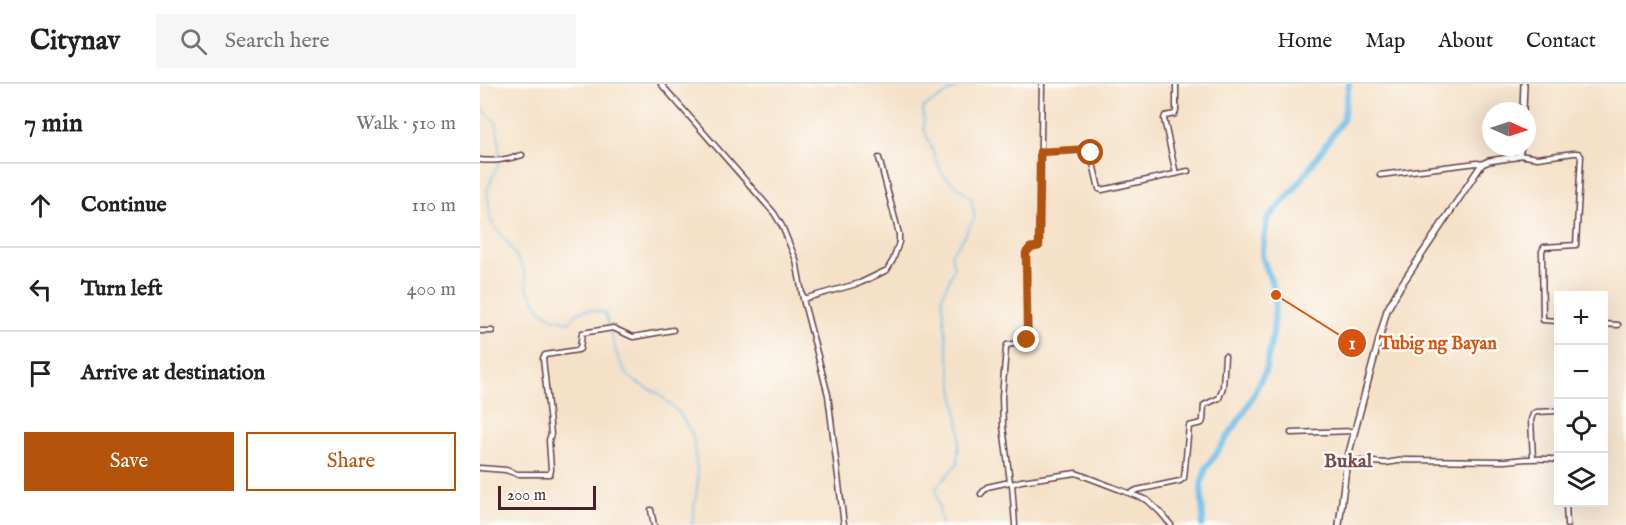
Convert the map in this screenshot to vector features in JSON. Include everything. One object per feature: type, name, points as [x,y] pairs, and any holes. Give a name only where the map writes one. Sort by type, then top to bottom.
[{"type":"main road","points":[[1523,102],[1524,84]]},
{"type":"main road","points":[[1339,525],[1347,460],[1387,310],[1482,164],[1489,160],[1512,156]]},
{"type":"street","points":[[661,84],[777,217],[796,260],[803,299],[830,402],[844,525]]},
{"type":"street","points":[[1015,525],[1003,426],[1002,397],[1007,345],[1024,342],[1028,336],[1026,253],[1030,248],[1039,246],[1042,84]]},
{"type":"street","points":[[1176,84],[1175,114],[1165,116],[1164,119],[1176,174]]},
{"type":"street","points":[[1040,152],[1090,150],[1099,189],[1102,190],[1188,171]]},
{"type":"street","points":[[1524,156],[1537,158],[1574,153],[1581,156],[1576,245],[1544,247],[1542,251],[1543,320],[1554,321]]},
{"type":"street","points":[[480,160],[500,161],[522,155]]},
{"type":"street","points":[[803,299],[860,283],[888,270],[899,242],[899,234],[879,158]]},
{"type":"street","points":[[1380,175],[1482,164]]},
{"type":"street","points":[[1608,325],[1618,326]]},
{"type":"street","points":[[480,468],[506,470],[517,474],[550,474],[549,440],[551,434],[543,358],[545,355],[580,349],[582,333],[613,328],[633,337],[673,330]]},
{"type":"street","points":[[480,331],[492,331]]},
{"type":"street","points":[[1131,494],[1137,490],[1180,481],[1184,478],[1190,426],[1202,423],[1204,405],[1220,398],[1225,356]]},
{"type":"street","points":[[1533,459],[1531,420],[1533,414],[1554,411]]},
{"type":"street","points":[[1291,433],[1354,431]]},
{"type":"street","points":[[1347,460],[1386,463],[1404,460],[1554,459]]},
{"type":"street","points":[[981,494],[987,487],[1076,472],[1147,500],[1171,525]]},
{"type":"street","points":[[1566,507],[1568,525]]},
{"type":"street","points":[[651,510],[654,525]]},
{"type":"waterway","points":[[942,525],[936,488],[957,464],[960,432],[942,297],[954,268],[951,254],[975,217],[971,198],[942,174],[924,129],[923,108],[960,84]]},
{"type":"waterway","points":[[1202,525],[1201,485],[1206,468],[1244,413],[1265,372],[1273,333],[1276,295],[1262,256],[1267,220],[1296,187],[1343,120],[1349,84]]},
{"type":"waterway","points":[[480,106],[497,124],[500,158]]},
{"type":"waterway","points":[[499,163],[487,190],[491,221],[508,243],[524,270],[528,290],[541,310],[555,319],[570,322],[581,311],[605,313],[618,358],[627,375],[659,394],[680,414],[693,436],[698,480],[692,525]]},
{"type":"place","name":"Tubig ng Bayan","points":[[1276,295]]},
{"type":"district","name":"Bukal","points":[[1348,460]]},
{"type":"route","points":[[1027,340],[1026,253],[1030,248],[1039,246],[1040,152],[1088,149],[1091,153]]}]
